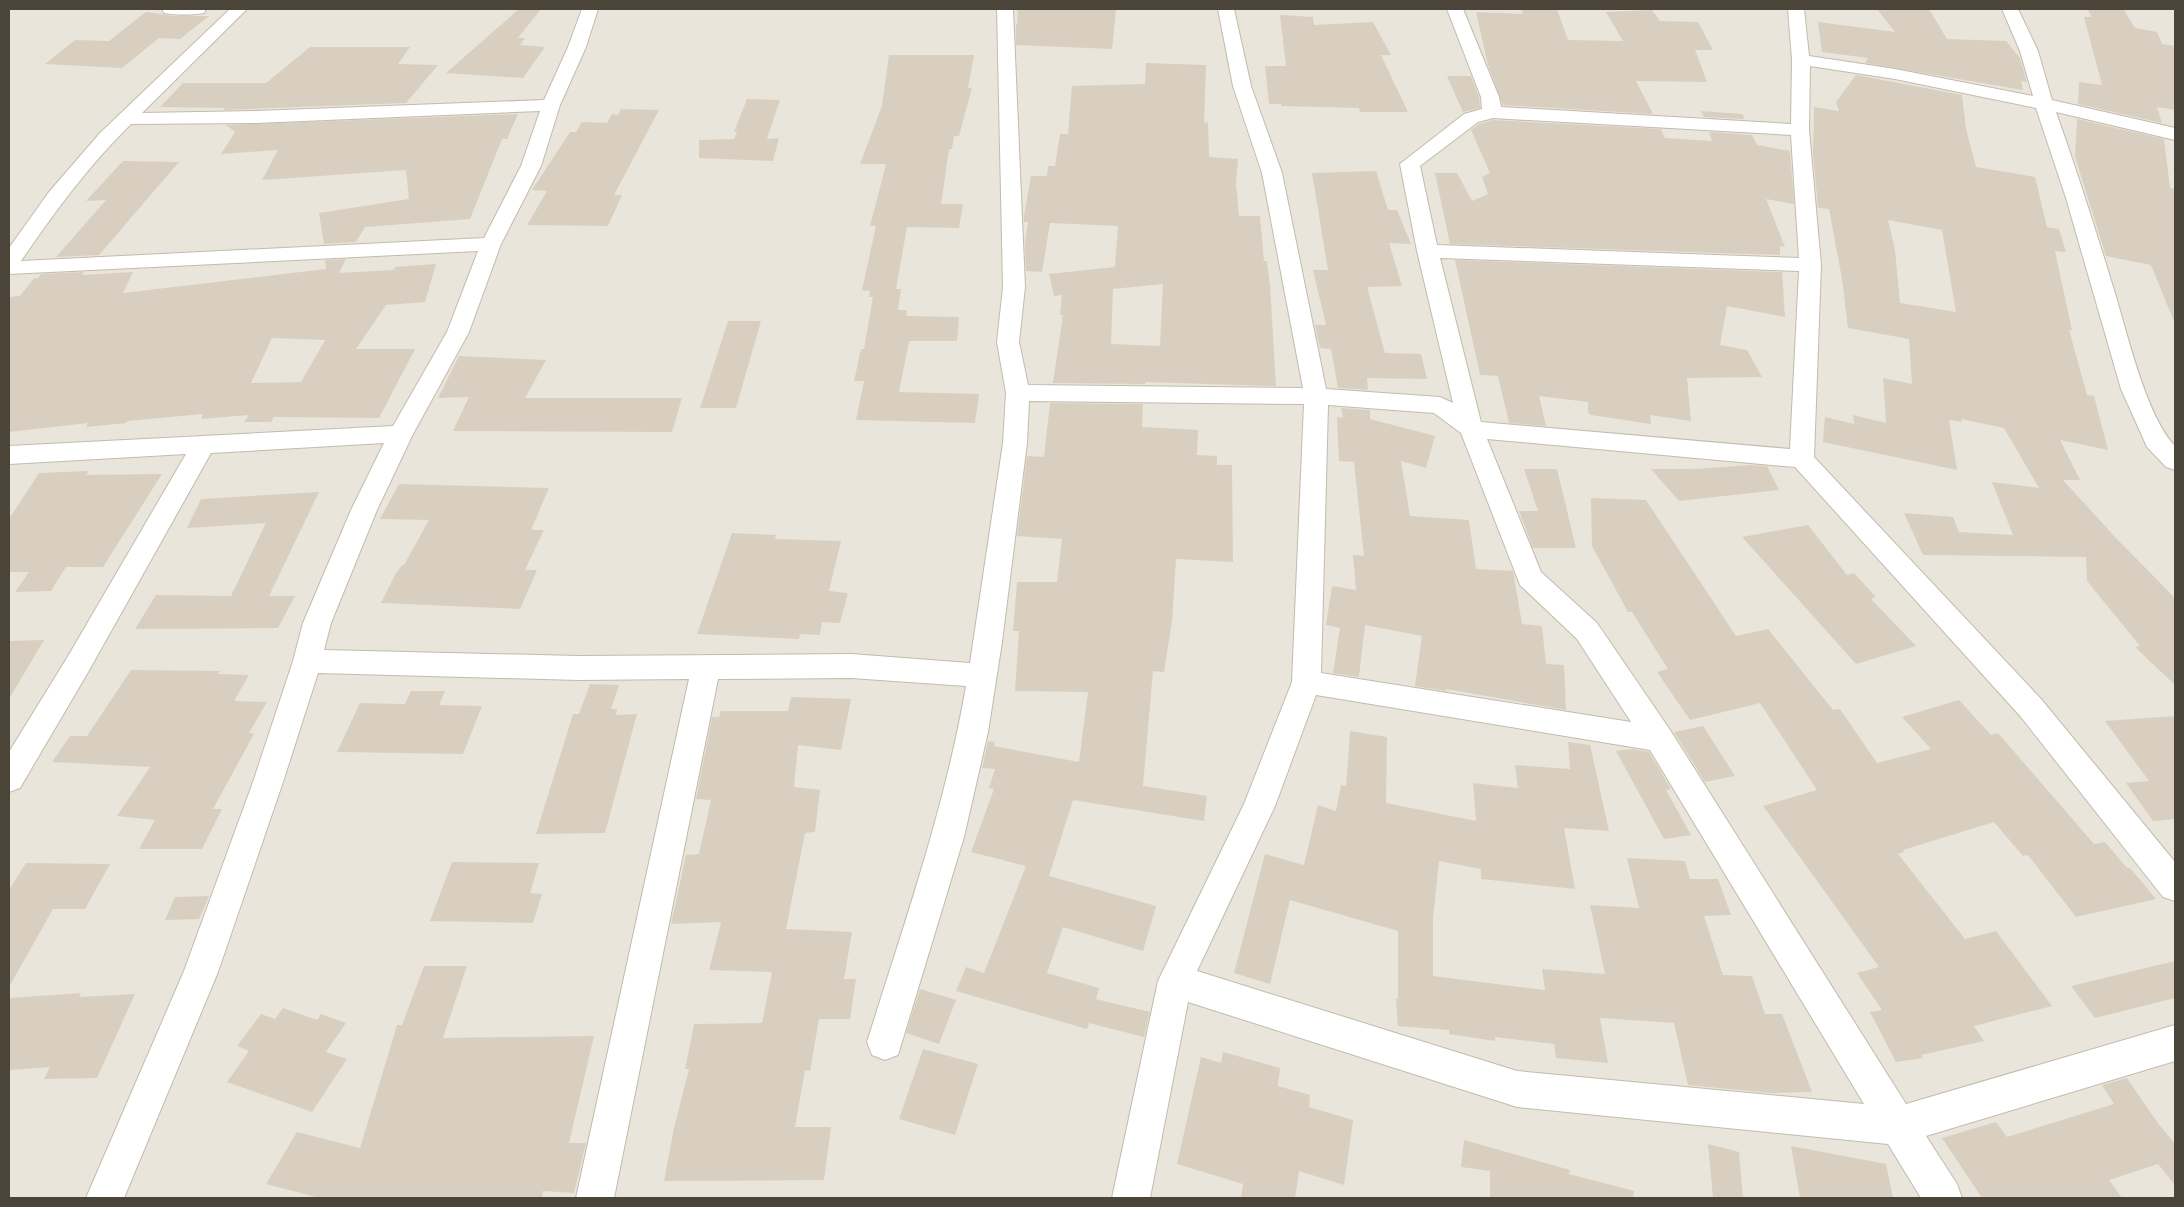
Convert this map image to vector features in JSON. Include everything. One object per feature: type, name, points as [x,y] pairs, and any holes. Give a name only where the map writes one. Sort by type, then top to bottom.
[{"type":"street","points":[[170,9],[198,9]]},
{"type":"street","points":[[9,264],[56,196],[107,137],[239,9]]},
{"type":"street","points":[[105,1198],[201,972],[268,782],[307,661],[317,623],[338,571],[364,510],[401,434],[458,332],[491,244],[531,166],[551,105],[577,48],[590,9]]},
{"type":"street","points":[[885,1042],[948,837],[973,732],[988,642],[1014,443],[1018,393],[1008,342],[1014,287],[1006,9]]},
{"type":"street","points":[[1131,1198],[1175,981],[1259,806],[1306,682],[1316,396],[1272,173],[1242,86],[1226,9]]},
{"type":"street","points":[[1455,9],[1490,97],[1492,112]]},
{"type":"street","points":[[1796,9],[1801,60],[1800,130],[1810,264],[1802,459]]},
{"type":"street","points":[[2010,9],[2029,51],[2044,104],[2076,198],[2133,389],[2156,442],[2175,461]]},
{"type":"street","points":[[1801,60],[1876,70],[2044,104],[2175,134]]},
{"type":"street","points":[[125,119],[256,117],[551,105]]},
{"type":"street","points":[[1800,130],[1492,112],[1472,118],[1410,164],[1428,251],[1471,429],[1530,578],[1587,631],[1659,739],[1942,1198]]},
{"type":"street","points":[[9,268],[491,244]]},
{"type":"street","points":[[1428,251],[1810,264]]},
{"type":"street","points":[[1018,393],[1316,396],[1440,405],[1471,429],[1802,459],[2031,708],[2175,886]]},
{"type":"street","points":[[9,455],[401,434]]},
{"type":"street","points":[[9,779],[77,666],[204,444]]},
{"type":"street","points":[[307,661],[579,668],[851,666],[981,675]]},
{"type":"street","points":[[595,1198],[706,667]]},
{"type":"street","points":[[1306,682],[1659,739]]},
{"type":"street","points":[[1175,981],[1517,1088],[1896,1126],[2175,1043]]},
{"type":"shaded area","points":[[9,9],[2175,9],[2175,1198],[9,1198]]},
{"type":"building","points":[[519,9],[541,9],[518,38],[525,38],[520,45],[545,47],[523,78],[446,73]]},
{"type":"building","points":[[1018,9],[1116,9],[1112,49],[1016,45]]},
{"type":"building","points":[[1521,9],[1557,9],[1568,40],[1623,41],[1606,12],[1652,10],[1660,21],[1698,22],[1713,50],[1695,50],[1707,82],[1636,81],[1653,114],[1503,105],[1488,65],[1476,12],[1523,14]]},
{"type":"building","points":[[1877,9],[1929,9],[1947,39],[2006,41],[2020,58],[2027,82],[2021,81],[2023,90],[1865,63],[1868,58],[1822,52],[1818,22],[1895,32]]},
{"type":"building","points":[[2087,9],[2124,10],[2135,28],[2157,32],[2162,44],[2175,46],[2175,110],[2157,107],[2162,123],[2078,104],[2079,82],[2102,85],[2084,17],[2092,17]]},
{"type":"building","points":[[146,12],[174,16],[209,16],[180,39],[159,38],[122,68],[45,64],[75,40],[109,41]]},
{"type":"building","points":[[1280,15],[1313,17],[1314,25],[1373,22],[1391,55],[1381,55],[1408,112],[1360,112],[1359,108],[1269,104],[1265,66],[1286,66]]},
{"type":"building","points":[[310,47],[410,47],[398,64],[438,65],[406,103],[223,110],[225,108],[160,107],[183,83],[266,83]]},
{"type":"building","points":[[889,55],[974,55],[968,88],[972,88],[959,136],[954,136],[952,149],[949,149],[941,204],[963,204],[959,228],[907,227],[896,289],[901,289],[898,310],[907,310],[906,316],[959,317],[957,341],[909,341],[899,392],[979,394],[975,423],[856,420],[864,381],[854,381],[861,349],[864,349],[873,297],[869,297],[870,291],[862,290],[876,226],[870,226],[886,164],[860,164],[882,106]]},
{"type":"building","points":[[1146,63],[1206,65],[1204,122],[1208,123],[1209,157],[1238,159],[1236,184],[1239,216],[1260,216],[1264,261],[1267,261],[1270,286],[1276,386],[1145,382],[1145,384],[1053,383],[1063,315],[1060,315],[1062,295],[1054,296],[1049,274],[1115,267],[1118,226],[1050,223],[1042,272],[1026,271],[1025,242],[1028,222],[1024,222],[1024,216],[1031,176],[1047,176],[1048,166],[1055,166],[1060,134],[1068,134],[1072,86],[1145,84]],"holes":[[[1163,284],[1160,346],[1111,344],[1113,289]]]},
{"type":"building","points":[[1856,75],[1962,95],[1966,129],[1976,167],[2035,177],[2047,227],[2059,229],[2066,252],[2055,251],[2072,330],[2069,330],[2087,395],[2094,396],[2108,450],[2060,440],[2080,480],[2063,480],[2115,537],[2175,598],[2175,685],[2135,647],[2140,646],[2087,581],[2086,557],[1923,555],[1904,513],[1953,517],[1959,532],[2013,535],[1992,482],[2039,488],[2004,428],[1961,419],[1962,422],[1949,420],[1957,470],[1823,442],[1825,417],[1854,424],[1853,415],[1886,423],[1883,378],[1912,384],[1909,339],[1848,328],[1842,279],[1829,209],[1818,208],[1813,154],[1814,107],[1839,111],[1836,102]],"holes":[[[1888,220],[1942,230],[1956,312],[1900,303],[1895,250]]]},
{"type":"building","points":[[1447,76],[1471,76],[1479,97],[1480,108],[1463,112]]},
{"type":"building","points":[[747,99],[780,100],[767,139],[779,138],[773,161],[699,158],[699,140],[734,139],[737,132],[734,132]]},
{"type":"building","points":[[621,109],[659,110],[614,195],[622,195],[608,226],[527,225],[547,191],[532,190],[570,132],[576,132],[582,122],[607,123],[612,114],[618,115]]},
{"type":"building","points":[[1701,111],[1742,114],[1745,119],[1704,117]]},
{"type":"building","points":[[518,114],[507,139],[502,139],[470,219],[365,227],[356,242],[324,244],[319,213],[409,199],[406,170],[262,180],[278,150],[221,154],[235,132],[226,125]]},
{"type":"building","points":[[2077,119],[2164,139],[2170,188],[2175,189],[2175,324],[2151,265],[2106,256],[2075,157]]},
{"type":"building","points":[[1493,120],[1661,129],[1665,138],[1712,141],[1709,132],[1752,135],[1757,145],[1790,151],[1794,204],[1766,199],[1785,247],[1780,246],[1780,255],[1450,244],[1435,173],[1457,173],[1472,201],[1488,194],[1482,177],[1490,173],[1471,130],[1479,124]]},
{"type":"building","points":[[123,161],[179,162],[99,255],[56,257],[106,200],[86,201]]},
{"type":"building","points":[[1376,171],[1388,210],[1397,210],[1411,244],[1389,243],[1402,286],[1367,287],[1385,353],[1421,354],[1427,379],[1367,378],[1368,390],[1338,388],[1331,349],[1320,348],[1315,325],[1326,325],[1313,270],[1328,270],[1312,173]]},
{"type":"building","points":[[346,259],[339,273],[394,270],[395,267],[436,264],[425,302],[386,305],[356,349],[415,349],[379,418],[274,417],[271,422],[244,422],[249,415],[201,419],[203,414],[86,427],[88,423],[9,432],[9,297],[20,296],[34,278],[38,278],[41,274],[84,272],[82,275],[133,272],[123,293],[326,269],[325,260]],"holes":[[[272,338],[325,340],[301,382],[251,383]]]},
{"type":"building","points":[[1455,260],[1782,272],[1785,317],[1727,306],[1720,345],[1747,350],[1762,377],[1687,378],[1691,421],[1650,415],[1651,424],[1591,415],[1588,413],[1588,402],[1539,396],[1546,426],[1509,423],[1498,376],[1480,375]]},
{"type":"building","points":[[728,321],[761,321],[736,408],[700,408]]},
{"type":"building","points":[[459,356],[546,360],[525,398],[682,398],[672,432],[453,431],[469,397],[438,398]]},
{"type":"building","points":[[1050,403],[1143,404],[1142,427],[1198,430],[1197,455],[1217,456],[1217,465],[1232,465],[1233,562],[1176,559],[1172,621],[1164,672],[1153,671],[1143,786],[1207,796],[1204,821],[1073,800],[1049,876],[1156,906],[1143,951],[1063,927],[1047,973],[1099,988],[1096,999],[1150,1012],[1144,1037],[1089,1023],[1087,1029],[956,991],[966,967],[984,973],[1026,866],[971,852],[994,789],[989,788],[995,769],[982,768],[988,741],[994,742],[994,746],[1079,762],[1088,692],[1015,691],[1019,631],[1013,631],[1017,582],[1057,582],[1062,539],[1017,536],[1027,456],[1044,457]]},
{"type":"building","points":[[1341,408],[1370,410],[1370,419],[1435,436],[1426,468],[1401,461],[1410,516],[1469,520],[1476,569],[1513,571],[1522,624],[1542,626],[1546,664],[1564,665],[1566,710],[1446,689],[1446,691],[1415,686],[1422,636],[1365,625],[1359,677],[1333,673],[1340,628],[1326,625],[1332,586],[1356,590],[1353,555],[1364,556],[1354,462],[1339,461],[1337,417],[1343,418]]},
{"type":"building","points":[[1751,465],[1767,466],[1779,490],[1679,501],[1651,469],[1695,469]]},
{"type":"building","points":[[1524,469],[1557,469],[1576,548],[1533,548],[1519,511],[1538,511]]},
{"type":"building","points":[[89,471],[86,475],[162,474],[103,567],[66,567],[51,591],[15,592],[29,572],[9,572],[9,519],[39,473]]},
{"type":"building","points":[[399,484],[549,488],[531,530],[544,530],[525,570],[537,570],[520,609],[381,603],[396,573],[404,565],[429,520],[380,519]]},
{"type":"building","points":[[319,492],[269,596],[295,596],[278,628],[135,629],[156,595],[231,596],[266,523],[187,528],[201,499]]},
{"type":"building","points":[[1591,498],[1646,500],[1736,636],[1768,629],[1833,710],[1840,709],[1877,763],[1931,749],[1902,717],[1959,700],[1991,735],[1998,733],[2094,844],[2105,842],[2156,899],[2076,917],[2028,855],[2023,856],[1994,822],[1903,850],[1904,852],[1898,854],[1965,939],[1996,931],[2052,1006],[1974,1026],[1984,1041],[1921,1055],[1923,1058],[1896,1062],[1870,1012],[1882,1010],[1857,973],[1879,967],[1763,806],[1817,790],[1760,703],[1690,720],[1657,672],[1668,669],[1632,612],[1628,612],[1592,546]]},
{"type":"building","points":[[1808,525],[1847,575],[1854,573],[1876,597],[1871,599],[1916,646],[1856,664],[1742,537]]},
{"type":"building","points":[[732,533],[776,535],[775,539],[841,541],[829,591],[848,593],[840,623],[822,622],[820,635],[800,634],[799,639],[697,634]]},
{"type":"building","points":[[44,640],[9,699],[9,641]]},
{"type":"building","points":[[131,670],[220,671],[218,674],[249,675],[234,701],[267,702],[249,733],[254,734],[213,809],[222,809],[202,849],[139,849],[155,820],[117,816],[150,767],[52,762],[70,736],[87,736]]},
{"type":"building","points":[[590,684],[619,685],[611,709],[617,709],[616,715],[637,714],[605,833],[536,834],[573,714],[579,714]]},
{"type":"building","points":[[411,691],[445,691],[439,705],[482,706],[463,754],[337,752],[360,703],[405,704]]},
{"type":"building","points":[[791,697],[851,699],[841,750],[798,745],[794,787],[820,790],[815,832],[805,833],[786,929],[852,932],[844,979],[856,979],[850,1019],[819,1019],[810,1071],[805,1070],[795,1127],[831,1127],[824,1180],[664,1181],[674,1128],[689,1069],[685,1069],[694,1024],[762,1023],[772,972],[709,970],[721,922],[671,924],[686,855],[699,854],[711,800],[696,799],[712,717],[719,717],[721,711],[788,711]]},
{"type":"building","points":[[2175,716],[2175,819],[2153,821],[2126,783],[2149,781],[2105,721]]},
{"type":"building","points":[[1703,726],[1735,776],[1705,782],[1674,732]]},
{"type":"building","points":[[1350,731],[1387,737],[1386,803],[1476,821],[1473,783],[1518,788],[1515,765],[1570,769],[1568,742],[1590,745],[1609,831],[1564,828],[1575,889],[1481,879],[1481,869],[1439,861],[1433,918],[1433,976],[1545,990],[1542,969],[1605,974],[1590,905],[1639,908],[1627,858],[1685,861],[1690,879],[1718,879],[1731,915],[1704,916],[1723,975],[1752,976],[1765,1014],[1782,1014],[1812,1092],[1771,1093],[1688,1085],[1674,1023],[1600,1018],[1608,1063],[1556,1058],[1554,1044],[1495,1037],[1495,1041],[1449,1034],[1449,1030],[1398,1026],[1396,999],[1398,999],[1398,931],[1290,900],[1270,984],[1234,973],[1265,854],[1304,865],[1318,805],[1336,811],[1341,785],[1346,786]]},
{"type":"building","points":[[1632,749],[1649,752],[1671,789],[1666,790],[1691,835],[1664,839],[1616,751]]},
{"type":"building","points":[[452,862],[539,863],[530,893],[542,894],[533,923],[430,921]]},
{"type":"building","points":[[26,863],[110,864],[85,909],[53,909],[9,987],[9,890]]},
{"type":"building","points":[[209,896],[199,919],[165,920],[175,897]]},
{"type":"building","points":[[2175,961],[2175,998],[2095,1018],[2071,986]]},
{"type":"building","points":[[424,966],[467,966],[443,1038],[594,1036],[569,1143],[586,1143],[574,1193],[543,1191],[542,1198],[320,1198],[266,1184],[297,1132],[360,1148],[397,1025],[402,1025]]},
{"type":"building","points":[[920,989],[956,1000],[939,1044],[906,1033]]},
{"type":"building","points":[[81,993],[79,997],[135,994],[97,1078],[44,1079],[50,1067],[9,1070],[9,998]]},
{"type":"building","points":[[283,1008],[317,1020],[321,1014],[346,1023],[326,1052],[347,1059],[312,1112],[227,1082],[249,1051],[237,1046],[261,1014],[275,1019]]},
{"type":"building","points":[[923,1049],[978,1064],[955,1135],[899,1119]]},
{"type":"building","points":[[1223,1052],[1280,1068],[1278,1086],[1310,1095],[1309,1107],[1353,1120],[1344,1185],[1299,1171],[1295,1198],[1241,1198],[1243,1184],[1177,1164],[1201,1057],[1221,1063]]},
{"type":"building","points":[[2127,1078],[2157,1122],[2175,1144],[2175,1185],[2158,1164],[2109,1180],[2122,1198],[1982,1198],[1942,1138],[1996,1122],[2007,1137],[2114,1104],[2102,1085]]},
{"type":"building","points":[[1464,1140],[1570,1170],[1569,1174],[1634,1191],[1633,1198],[1490,1198],[1490,1171],[1461,1167]]},
{"type":"building","points":[[1708,1144],[1739,1152],[1743,1198],[1713,1198]]},
{"type":"building","points":[[1791,1146],[1886,1164],[1893,1198],[1800,1198]]}]
